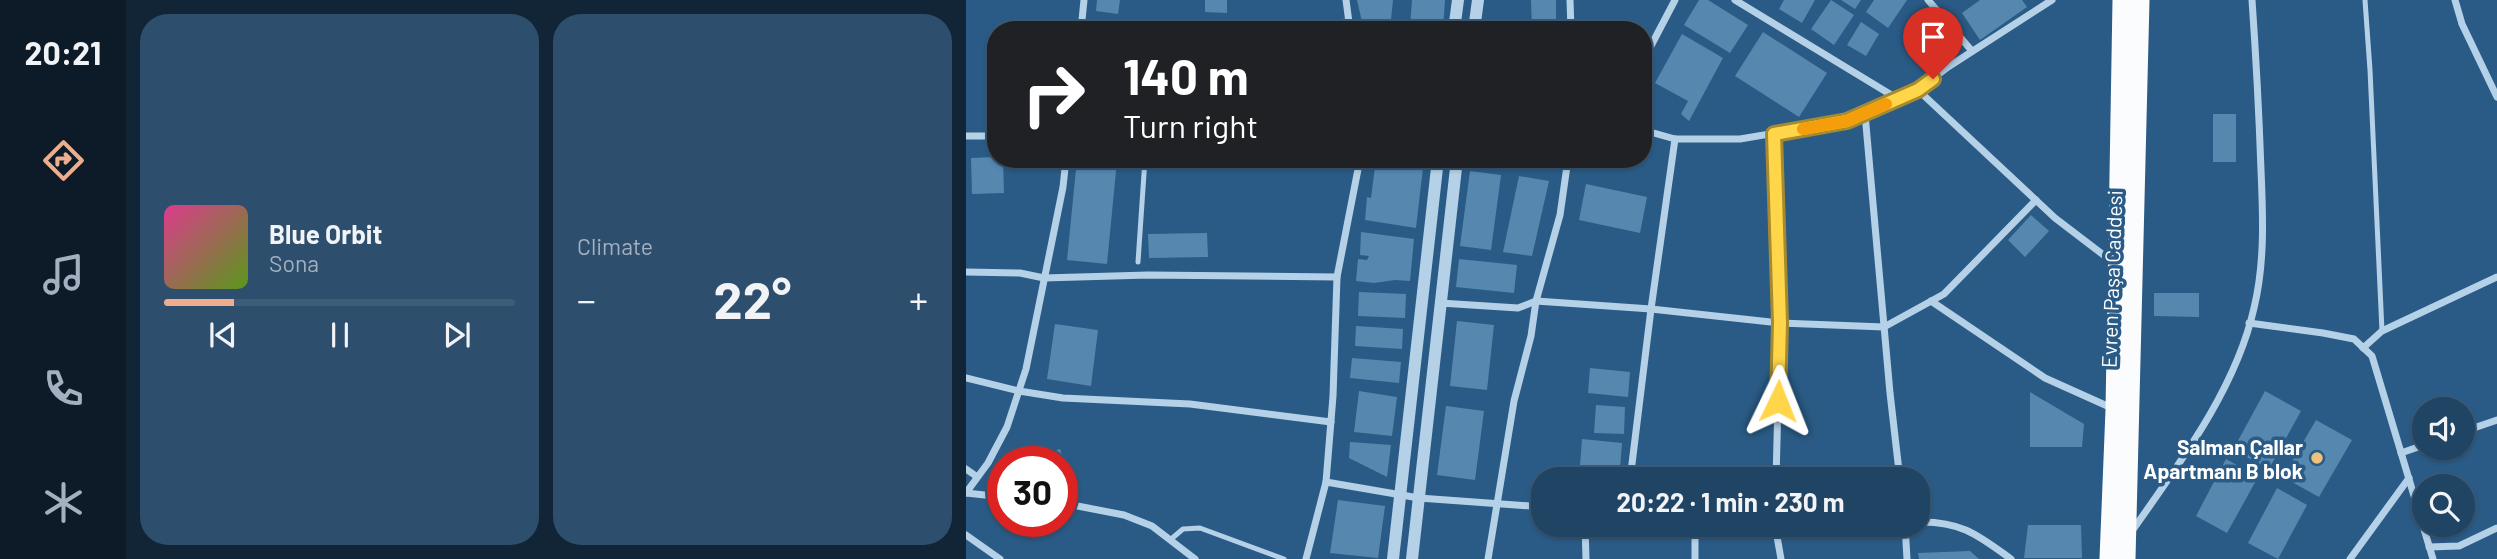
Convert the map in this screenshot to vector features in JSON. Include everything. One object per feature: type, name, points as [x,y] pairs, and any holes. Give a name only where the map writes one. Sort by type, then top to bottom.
[{"type":"highway","name":"Evren Paşa Caddesi","points":[[2109,559],[2115,410],[2122,0]]},
{"type":"highway","name":"Evren Paşa Caddesi","points":[[2126,549],[2140,0]]},
{"type":"street","points":[[1082,21],[1084,0]]},
{"type":"street","points":[[1346,0],[1349,21]]},
{"type":"street","points":[[1455,21],[1458,0]]},
{"type":"street","points":[[1475,21],[1478,0]]},
{"type":"street","points":[[1570,0],[1571,21]]},
{"type":"street","points":[[1652,44],[1675,0]]},
{"type":"street","points":[[1735,0],[1898,99]]},
{"type":"street","points":[[1928,0],[1972,51]]},
{"type":"street","points":[[2035,0],[2039,8]]},
{"type":"street","points":[[1652,133],[1675,139],[1740,139],[1847,121],[1918,90],[1972,51],[2052,0]]},
{"type":"street","points":[[2126,549],[2191,447],[2234,366],[2254,308],[2263,239],[2252,0]]},
{"type":"street","points":[[2455,0],[2462,24],[2497,97]]},
{"type":"street","points":[[1918,90],[2036,200],[2118,266]]},
{"type":"street","points":[[1865,114],[1899,467]]},
{"type":"street","points":[[1774,134],[1780,323],[1776,467]]},
{"type":"street","points":[[966,135],[987,136]]},
{"type":"street","points":[[1632,467],[1675,139]]},
{"type":"street","points":[[987,495],[966,493],[988,463],[1007,427],[1026,369],[1064,168]]},
{"type":"street","points":[[1306,559],[1326,482],[1337,277],[1358,168]]},
{"type":"street","points":[[1393,559],[1437,168]]},
{"type":"street","points":[[1412,559],[1456,168]]},
{"type":"street","points":[[1488,559],[1514,401],[1531,336],[1536,301],[1560,215],[1567,168]]},
{"type":"street","points":[[1440,303],[1518,308],[1536,301],[1651,309],[1780,323],[1884,327],[1944,294],[2036,200]]},
{"type":"street","points":[[966,272],[1020,273],[1044,278],[1148,275],[1337,277]]},
{"type":"street","points":[[2363,348],[2382,331],[2497,277]]},
{"type":"street","points":[[1931,301],[2045,378],[2115,410]]},
{"type":"street","points":[[2249,323],[2323,332],[2354,339],[2372,356],[2433,559]]},
{"type":"street","points":[[966,378],[1063,398],[1190,404],[1331,422]]},
{"type":"street","points":[[2475,428],[2497,420]]},
{"type":"street","points":[[2401,453],[2412,449]]},
{"type":"street","points":[[966,469],[976,476]]},
{"type":"street","points":[[2350,559],[2409,478]]},
{"type":"street","points":[[1326,482],[1419,498],[1531,506]]},
{"type":"street","points":[[1078,506],[1124,515],[1152,526],[1195,559]]},
{"type":"street","points":[[1930,522],[1964,528],[2011,559]]},
{"type":"street","points":[[2429,547],[2459,545],[2497,528]]},
{"type":"street","points":[[966,535],[1000,559]]},
{"type":"street","points":[[1585,537],[1586,559]]},
{"type":"street","points":[[1695,537],[1695,559]]},
{"type":"street","points":[[1777,537],[1781,559]]},
{"type":"street","points":[[1906,537],[1907,559]]},
{"type":"lane","points":[[2365,0],[2382,331]]},
{"type":"lane","points":[[1138,262],[1144,168]]},
{"type":"lane","points":[[1170,540],[1183,529],[1200,528],[1284,559]]},
{"type":"building","points":[[1097,0],[1120,0],[1118,14],[1096,11]]},
{"type":"building","points":[[1205,0],[1227,0],[1227,13],[1205,12]]},
{"type":"building","points":[[1357,0],[1393,0],[1391,21],[1362,21]]},
{"type":"building","points":[[1412,0],[1445,0],[1444,21],[1410,21]]},
{"type":"building","points":[[1531,0],[1556,0],[1556,21],[1532,21]]},
{"type":"building","points":[[1699,0],[1708,0],[1748,25],[1730,53],[1684,25]]},
{"type":"building","points":[[1784,0],[1815,0],[1802,23],[1779,9]]},
{"type":"building","points":[[1831,0],[1854,15],[1834,45],[1811,29]]},
{"type":"building","points":[[1841,0],[1861,0],[1855,9]]},
{"type":"building","points":[[1874,0],[1907,0],[1888,28],[1866,12]]},
{"type":"building","points":[[1980,0],[2022,0],[2027,7],[1980,40],[1962,13]]},
{"type":"building","points":[[1861,22],[1879,34],[1866,56],[1847,45]]},
{"type":"building","points":[[1763,32],[1827,73],[1799,117],[1735,76]]},
{"type":"building","points":[[1682,34],[1723,58],[1689,121],[1681,114],[1688,101],[1655,83]]},
{"type":"building","points":[[2213,114],[2236,114],[2236,162],[2213,162]]},
{"type":"building","points":[[987,157],[987,168],[1003,168],[1004,193],[972,194],[971,158]]},
{"type":"building","points":[[1076,168],[1116,168],[1107,264],[1067,260]]},
{"type":"building","points":[[1375,168],[1423,168],[1416,228],[1365,220],[1367,197],[1371,198]]},
{"type":"building","points":[[1470,171],[1501,175],[1491,250],[1460,246]]},
{"type":"building","points":[[1519,176],[1549,181],[1532,256],[1503,252]]},
{"type":"building","points":[[1586,184],[1647,197],[1640,233],[1579,220]]},
{"type":"building","points":[[2031,215],[2049,231],[2025,257],[2008,240]]},
{"type":"building","points":[[1361,232],[1414,239],[1410,281],[1356,281],[1358,259],[1367,260],[1369,256],[1360,255]]},
{"type":"building","points":[[1207,233],[1208,257],[1149,258],[1148,234]]},
{"type":"building","points":[[1459,259],[1517,265],[1514,293],[1456,287]]},
{"type":"building","points":[[1359,292],[1406,294],[1405,318],[1358,316]]},
{"type":"building","points":[[2154,293],[2199,293],[2199,317],[2154,316]]},
{"type":"building","points":[[1457,321],[1494,325],[1487,390],[1450,386]]},
{"type":"building","points":[[1055,324],[1098,330],[1091,386],[1047,379]]},
{"type":"building","points":[[1356,326],[1403,329],[1402,349],[1355,346]]},
{"type":"building","points":[[1352,358],[1401,362],[1399,383],[1350,378]]},
{"type":"building","points":[[1590,368],[1630,372],[1628,397],[1588,393]]},
{"type":"building","points":[[1359,391],[1397,397],[1392,436],[1354,432]]},
{"type":"building","points":[[2265,391],[2301,411],[2269,469],[2233,450]]},
{"type":"building","points":[[2030,392],[2084,424],[2082,447],[2030,447]]},
{"type":"building","points":[[1596,405],[1625,407],[1624,434],[1594,433]]},
{"type":"building","points":[[1446,406],[1484,411],[1475,480],[1437,475]]},
{"type":"building","name":"Salman Çallar Apartmanı B blok","points":[[2316,420],[2352,440],[2319,497],[2283,477]]},
{"type":"building","points":[[1582,439],[1622,443],[1620,467],[1580,465]]},
{"type":"building","points":[[1350,442],[1391,445],[1387,477],[1349,458]]},
{"type":"building","points":[[2226,459],[2258,477],[2227,533],[2196,516]]},
{"type":"building","points":[[2277,488],[2307,505],[2278,559],[2248,543]]},
{"type":"building","points":[[1338,500],[1385,506],[1378,558],[1330,553]]},
{"type":"building","points":[[2028,525],[2081,525],[2082,558],[2024,558]]},
{"type":"building","points":[[1970,551],[1979,559],[1919,559],[1918,553]]},
{"type":"slow traffic","points":[[1803,129],[1847,121],[1886,104]]},
{"type":"place","name":"Salman Çallar Apartmanı B blok","points":[[2317,458]]},
{"type":"route","points":[[1778,401],[1780,323],[1774,134],[1847,121],[1918,90],[1933,79]]}]
